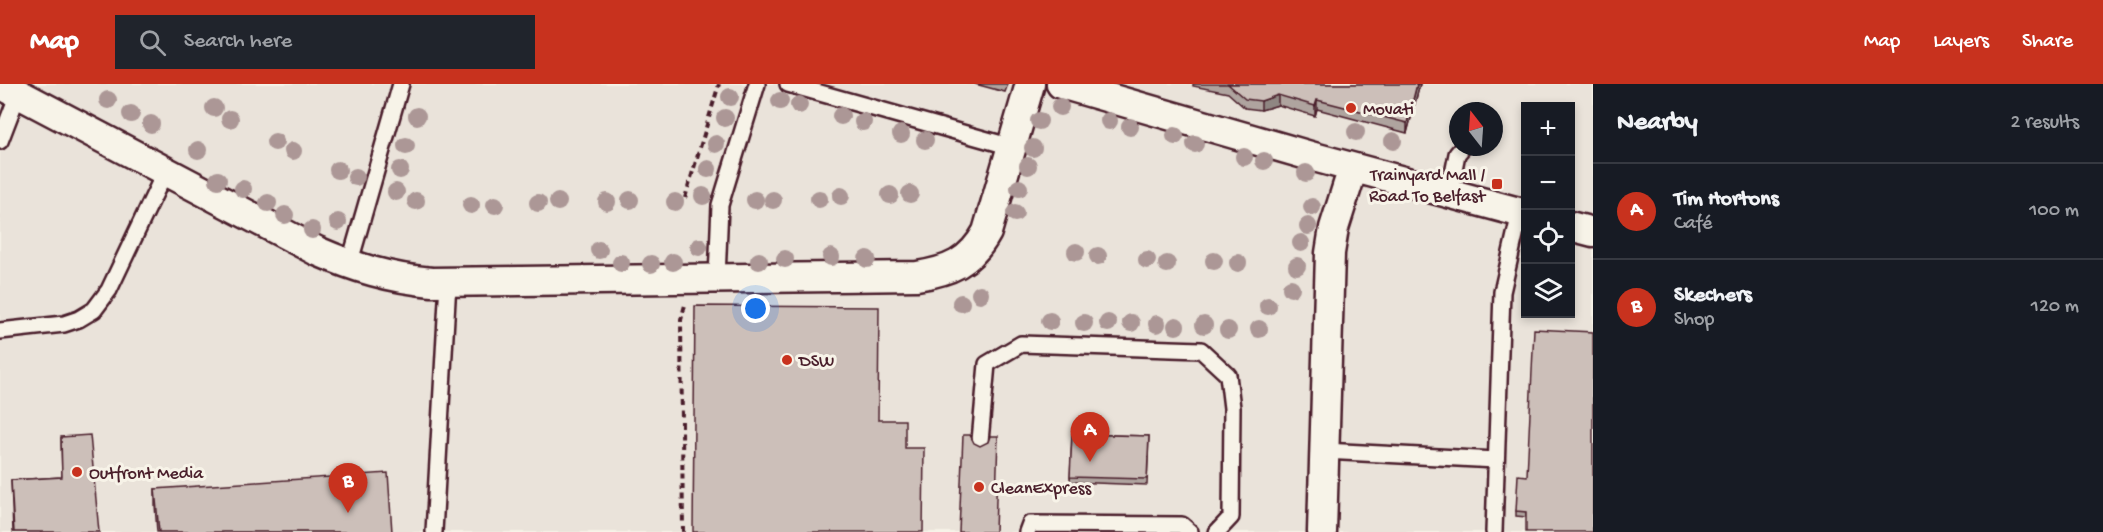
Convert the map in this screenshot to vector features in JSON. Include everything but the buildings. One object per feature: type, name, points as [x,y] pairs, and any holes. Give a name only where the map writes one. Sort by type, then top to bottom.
[{"type":"street","points":[[9,89],[317,251],[349,265],[408,280],[448,282],[916,276],[935,273],[967,259],[978,248],[987,232],[1030,84]]},
{"type":"street","points":[[1061,84],[1353,168],[1521,212]]},
{"type":"street","points":[[1322,532],[1330,253],[1334,228],[1353,168]]},
{"type":"street","points":[[1575,227],[1593,232]]},
{"type":"lane","points":[[349,265],[401,84]]},
{"type":"lane","points":[[717,278],[720,205],[757,84]]},
{"type":"lane","points":[[788,84],[1012,147]]},
{"type":"lane","points":[[0,141],[9,89]]},
{"type":"lane","points":[[1449,194],[1457,156]]},
{"type":"lane","points":[[0,331],[69,323],[94,310],[110,290],[165,172]]},
{"type":"lane","points":[[1494,532],[1502,292],[1521,221]]},
{"type":"lane","points":[[434,532],[448,282]]},
{"type":"lane","points":[[980,441],[987,364],[1021,344],[1201,350],[1228,375],[1232,408],[1231,517],[1217,532]]},
{"type":"lane","points":[[1324,451],[1496,460]]},
{"type":"lane","points":[[1027,532],[1030,524],[1182,525],[1190,532]]},
{"type":"path","points":[[685,198],[719,84]]},
{"type":"path","points":[[683,532],[681,320],[686,303]]},
{"type":"shaded area","points":[[0,84],[1593,84],[1593,532],[0,532]]},
{"type":"place","name":"Movati","points":[[1351,108]]},
{"type":"place","name":"Trainyard Mall / Road To Belfast","points":[[1497,184]]},
{"type":"place","name":"DSW","points":[[787,360]]},
{"type":"place","name":"Tim Hortons","points":[[1090,462]]},
{"type":"place","name":"Outfront Media","points":[[77,472]]},
{"type":"place","name":"CleanExpress","points":[[979,487]]},
{"type":"place","name":"Skechers","points":[[348,513]]}]
